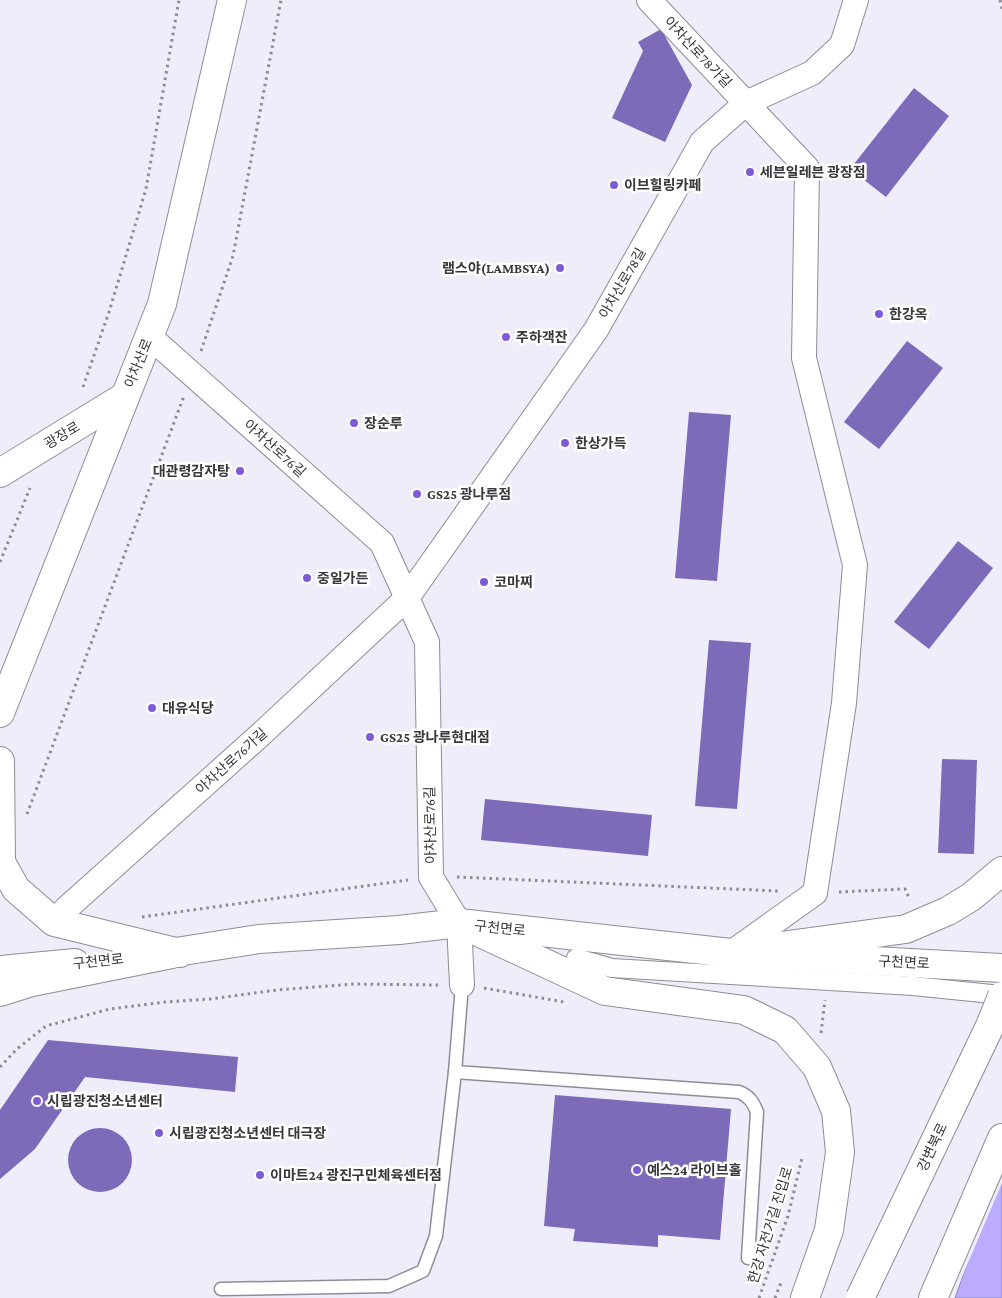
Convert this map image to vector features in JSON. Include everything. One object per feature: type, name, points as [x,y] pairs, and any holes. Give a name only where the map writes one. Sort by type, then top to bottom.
[{"type":"main road","name":"아차산로","points":[[0,713],[162,304],[232,0]]},
{"type":"main road","name":"광장로","points":[[0,473],[124,397]]},
{"type":"main road","points":[[0,760],[1,862],[16,889],[54,922],[180,953]]},
{"type":"main road","points":[[732,953],[906,929],[948,911],[971,897],[1002,871]]},
{"type":"main road","points":[[459,923],[605,991],[744,1010],[784,1030],[817,1067],[836,1111],[840,1152],[829,1230],[805,1298]]},
{"type":"main road","name":"구천면로","points":[[0,970],[180,953],[259,940],[399,930],[459,923],[732,953],[829,969],[1002,968]]},
{"type":"main road","points":[[0,992],[32,982],[180,953]]},
{"type":"main road","name":"강변북로","points":[[860,1298],[985,1035],[1002,995]]},
{"type":"main road","points":[[934,1298],[1002,1138]]},
{"type":"street","name":"아차산로78가길","points":[[649,0],[807,168],[804,358],[855,565],[844,703],[815,893]]},
{"type":"street","name":"아차산로78길","points":[[407,598],[596,330],[702,142],[746,103],[812,72],[842,45],[856,0]]},
{"type":"street","name":"아차산로76길","points":[[149,336],[382,544],[426,642],[431,877],[459,923],[462,985]]},
{"type":"street","name":"아차산로76가길","points":[[54,922],[67,908],[258,736],[407,598]]},
{"type":"street","points":[[732,953],[815,893]]},
{"type":"street","points":[[576,958],[612,968],[829,969],[913,986],[1002,995]]},
{"type":"lane","name":"아차산로76길","points":[[221,1290],[389,1286],[423,1271],[436,1236],[455,1072],[462,985]]},
{"type":"lane","points":[[455,1072],[738,1092],[747,1096],[754,1103],[757,1112],[748,1258]]},
{"type":"path","points":[[82,387],[109,312],[146,189],[180,0]]},
{"type":"path","points":[[27,815],[192,375],[233,256],[281,0]]},
{"type":"path","points":[[1000,0],[1002,9]]},
{"type":"path","points":[[0,562],[30,488]]},
{"type":"path","points":[[133,918],[431,877],[815,893],[904,888],[911,901]]},
{"type":"path","points":[[0,1067],[17,1049],[46,1026],[110,1008],[210,999],[276,990],[353,984],[462,985],[571,1003]]},
{"type":"path","name":"한강 자전거길 진입로","points":[[760,1298],[788,1216],[802,1158]]},
{"type":"path","name":"한강 자전거길 진입로","points":[[775,1298],[786,1272]]},
{"type":"shaded area","points":[[1002,1167],[1002,1298],[955,1298]]},
{"type":"pier","points":[[1002,1164],[1002,1183],[953,1298],[1000,1166]]},
{"type":"building","points":[[661,29],[692,85],[665,142],[612,118],[643,51],[638,42]]},
{"type":"building","points":[[914,88],[949,116],[886,197],[850,169]]},
{"type":"building","points":[[907,341],[943,368],[879,449],[844,422]]},
{"type":"building","points":[[689,412],[731,415],[717,581],[675,578]]},
{"type":"building","points":[[958,541],[993,568],[929,649],[894,622]]},
{"type":"building","points":[[709,640],[751,643],[737,809],[695,806]]},
{"type":"building","points":[[942,759],[977,760],[974,854],[938,853]]},
{"type":"building","points":[[485,799],[652,815],[648,856],[481,840]]},
{"type":"building","name":"시립광진청소년센터","points":[[48,1040],[238,1057],[235,1092],[85,1077],[35,1149],[0,1179],[0,1110]]},
{"type":"building","points":[[555,1095],[731,1109],[720,1240],[658,1235],[658,1247],[573,1241],[575,1229],[544,1226]]},
{"type":"building","points":[[100,1128],[118,1133],[123,1137],[127,1142],[132,1160],[127,1178],[123,1183],[118,1187],[100,1192],[82,1187],[77,1183],[73,1178],[68,1160],[73,1142],[77,1137],[82,1133]]},
{"type":"place","name":"세븐일레븐 광장점","points":[[750,172]]},
{"type":"place","name":"이브힐링카페","points":[[614,185]]},
{"type":"place","name":"램스야(LAMBSYA)","points":[[560,268]]},
{"type":"place","name":"한강옥","points":[[879,314]]},
{"type":"place","name":"주하객잔","points":[[506,337]]},
{"type":"place","name":"장순루","points":[[354,423]]},
{"type":"place","name":"한상가득","points":[[565,443]]},
{"type":"place","name":"대관령감자탕","points":[[240,471]]},
{"type":"place","name":"GS25 광나루점","points":[[417,494]]},
{"type":"place","name":"중일가든","points":[[307,578]]},
{"type":"place","name":"코마찌","points":[[484,582]]},
{"type":"place","name":"대유식당","points":[[152,708]]},
{"type":"place","name":"GS25 광나루현대점","points":[[370,737]]},
{"type":"place","name":"시립광진청소년센터","points":[[37,1101]]},
{"type":"place","name":"시립광진청소년센터 대극장","points":[[159,1133]]},
{"type":"place","name":"예스24 라이브홀","points":[[637,1170]]},
{"type":"place","name":"이마트24 광진구민체육센터점","points":[[260,1175]]}]
